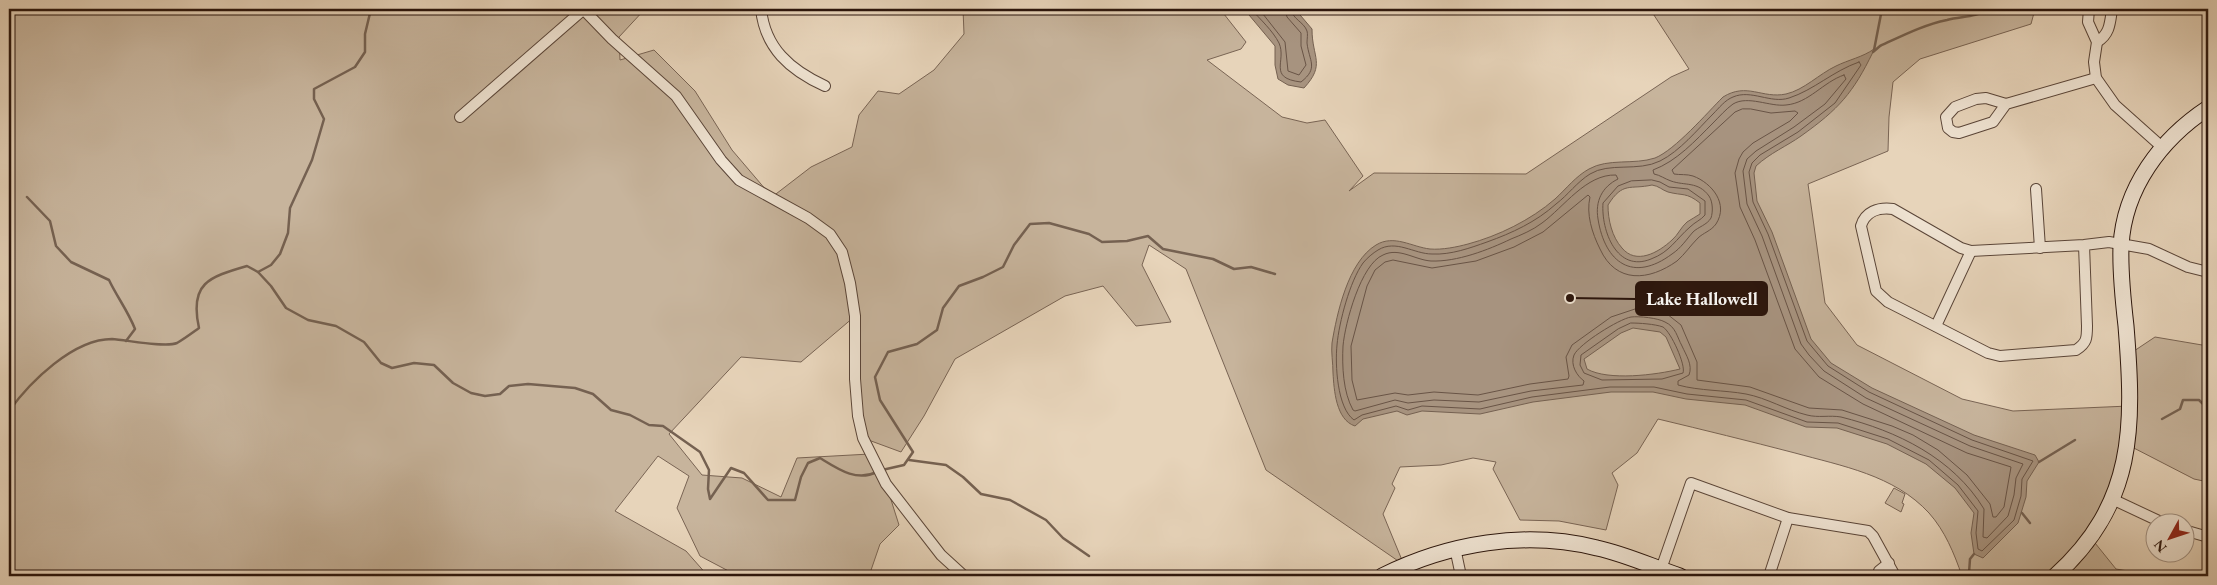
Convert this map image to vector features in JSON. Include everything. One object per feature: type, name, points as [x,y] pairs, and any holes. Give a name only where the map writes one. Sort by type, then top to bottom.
[{"type":"street","points":[[460,117],[584,9],[612,39],[676,96],[721,160],[739,180],[808,218],[830,234],[842,252],[850,283],[855,316],[855,379],[858,416],[863,438],[882,477],[941,556],[964,576]]},
{"type":"street","points":[[761,9],[766,31],[775,50],[796,70],[825,86]]},
{"type":"street","points":[[2089,9],[2088,22],[2097,42],[2094,62],[2096,78],[2115,105],[2162,147]]},
{"type":"street","points":[[2097,42],[2104,37],[2109,29],[2112,9]]},
{"type":"street","points":[[2006,104],[1993,122],[1959,134],[1952,132],[1948,128],[1946,118],[1955,107],[1986,98],[2006,104],[2096,78]]},
{"type":"street","points":[[2056,576],[2075,559],[2091,538],[2112,499],[2124,465],[2128,445],[2130,381],[2121,245],[2129,205],[2145,171],[2162,147],[2174,133],[2208,108]]},
{"type":"street","points":[[2036,189],[2040,248]]},
{"type":"street","points":[[2084,246],[2087,338],[2084,345],[2076,350],[2000,356],[1988,353],[1888,302],[1876,291],[1861,226],[1868,214],[1885,208],[1893,209],[1961,248],[1972,251],[2084,246],[2108,242],[2149,249],[2188,267],[2208,272]]},
{"type":"street","points":[[1936,326],[1972,251]]},
{"type":"street","points":[[1660,573],[1691,482],[1788,518],[1868,531],[1873,536],[1895,576]]},
{"type":"street","points":[[2112,499],[2144,514]]},
{"type":"street","points":[[1770,573],[1788,518]]},
{"type":"street","points":[[2194,533],[2208,537]]},
{"type":"street","points":[[1382,576],[1408,563],[1455,548],[1516,540],[1569,542],[1599,548],[1660,573],[1680,576]]},
{"type":"street","points":[[1455,548],[1461,576]]},
{"type":"street","points":[[1878,576],[1879,571],[1889,563]]},
{"type":"shaded area","points":[[9,9],[645,9],[619,37],[620,60],[654,50],[695,91],[732,150],[772,197],[811,167],[852,147],[859,115],[878,91],[899,94],[934,70],[964,34],[963,9],[1220,9],[1246,42],[1241,49],[1207,60],[1282,117],[1307,123],[1325,120],[1363,176],[1349,191],[1374,173],[1526,174],[1671,77],[1689,69],[1650,9],[2035,9],[2031,24],[1920,59],[1893,82],[1888,151],[1808,184],[1825,303],[1857,345],[1962,399],[2013,411],[2129,406],[2128,355],[2155,337],[2208,346],[2208,482],[2194,479],[2128,445],[2091,538],[2116,569],[2158,576],[1962,576],[1949,543],[1940,527],[1929,513],[1900,489],[1849,468],[1658,419],[1637,453],[1612,473],[1618,485],[1606,530],[1559,521],[1520,520],[1493,469],[1496,462],[1473,458],[1441,465],[1400,467],[1392,484],[1395,488],[1383,514],[1404,565],[1266,470],[1186,269],[1149,245],[1142,265],[1171,322],[1136,326],[1103,286],[1065,296],[955,359],[924,416],[901,452],[863,438],[854,317],[801,362],[741,357],[669,434],[702,475],[742,478],[781,497],[797,458],[870,454],[886,484],[899,525],[880,544],[869,576],[738,576],[700,556],[677,508],[689,476],[658,456],[615,511],[686,551],[708,576],[9,576]]},
{"type":"shaded area","points":[[1894,488],[1905,494],[1901,512],[1885,503]]},
{"type":"water","points":[[1244,9],[1295,9],[1312,29],[1316,66],[1315,73],[1304,88],[1288,85],[1278,79],[1275,65],[1275,46]]},
{"type":"water","points":[[1874,49],[1859,79],[1835,108],[1801,136],[1756,166],[1754,173],[1757,201],[1772,232],[1811,339],[1831,363],[1872,388],[1974,435],[2035,455],[2039,462],[2027,481],[2026,497],[2018,523],[1983,558],[1974,554],[1971,533],[1974,513],[1955,488],[1926,464],[1887,444],[1837,428],[1806,427],[1745,405],[1686,399],[1653,392],[1611,392],[1533,402],[1480,414],[1422,411],[1407,415],[1397,411],[1363,419],[1355,426],[1344,418],[1337,404],[1334,388],[1332,343],[1334,331],[1345,289],[1351,276],[1366,253],[1376,245],[1383,242],[1396,241],[1423,248],[1439,249],[1464,245],[1491,237],[1536,214],[1589,169],[1604,164],[1647,160],[1663,154],[1723,97],[1740,91],[1777,95],[1793,92],[1830,69]],"holes":[[[1652,185],[1668,192],[1688,196],[1700,203],[1700,214],[1687,222],[1674,238],[1654,253],[1634,256],[1622,248],[1613,234],[1608,205],[1613,197],[1623,189]],[[1633,328],[1660,332],[1666,337],[1680,369],[1632,376],[1607,375],[1587,369],[1584,359],[1621,333]]]},
{"type":"waterway","points":[[258,272],[271,265],[280,254],[288,233],[290,208],[312,160],[324,119],[314,99],[314,89],[355,67],[365,52],[365,34],[371,9]]},
{"type":"waterway","points":[[1874,50],[1882,9]]},
{"type":"waterway","points":[[1873,52],[1880,46],[1921,28],[1938,22],[1974,15],[1989,9]]},
{"type":"waterway","points":[[27,197],[50,221],[56,246],[71,262],[109,280],[135,329],[126,341]]},
{"type":"waterway","points":[[882,470],[904,465],[913,452],[880,400],[875,377],[888,352],[917,344],[937,330],[943,308],[959,286],[1003,267],[1014,245],[1030,224],[1049,223],[1089,234],[1102,242],[1127,241],[1148,236],[1163,249],[1213,259],[1234,269],[1251,267],[1275,274]]},
{"type":"waterway","points":[[9,411],[41,375],[68,354],[82,346],[112,339],[164,345],[177,343],[199,328],[197,301],[205,284],[222,274],[247,266],[258,272],[271,286],[286,308],[308,320],[336,326],[364,342],[381,363],[392,368],[414,363],[434,365],[453,383],[471,393],[485,396],[500,394],[509,386],[528,384],[575,388],[593,394],[611,410],[630,415],[649,425],[663,426],[700,452],[709,470],[708,489],[710,499],[731,468],[744,473],[768,500],[795,500],[801,477],[808,463],[820,458],[840,470],[854,475],[862,476],[877,472]]},
{"type":"waterway","points":[[2162,419],[2180,409],[2183,400],[2199,400],[2208,409]]},
{"type":"waterway","points":[[2039,462],[2075,440]]},
{"type":"waterway","points":[[909,460],[946,465],[963,477],[981,494],[1010,500],[1046,520],[1063,538],[1089,556]]},
{"type":"waterway","points":[[2022,513],[2030,523]]},
{"type":"waterway","points":[[1969,573],[1970,559],[1974,554]]},
{"type":"place","name":"Lake Hallowell","points":[[1570,298]]}]
